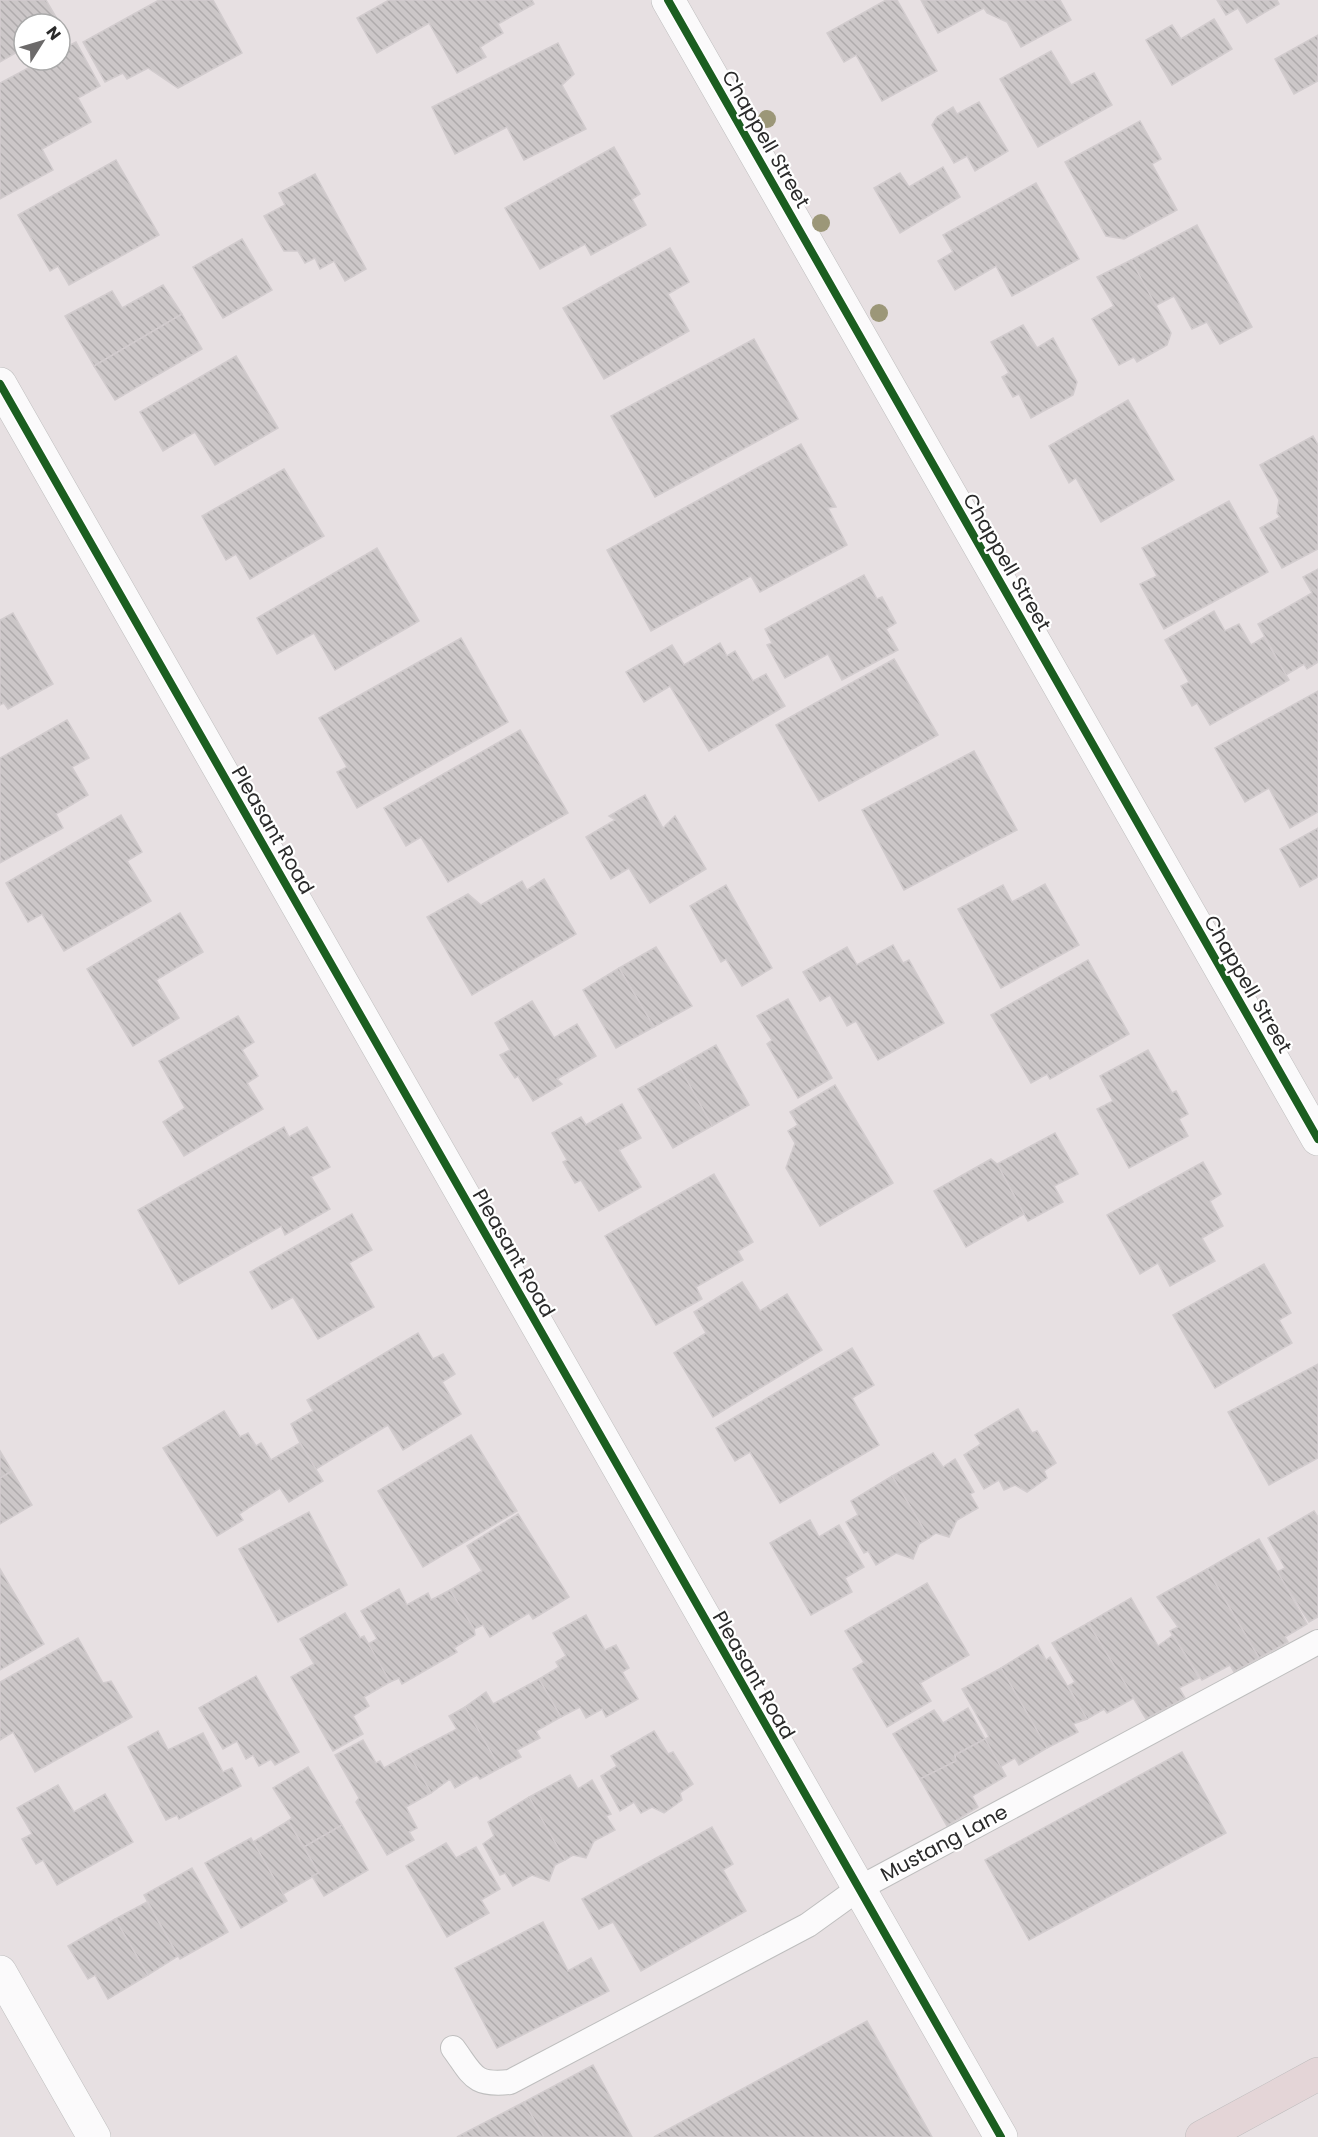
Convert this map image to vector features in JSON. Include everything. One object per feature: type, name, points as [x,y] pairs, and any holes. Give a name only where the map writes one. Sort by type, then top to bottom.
[{"type":"main road","points":[[1202,2137],[1318,2074]]},
{"type":"street","name":"Chappell Street","points":[[668,0],[1318,1139]]},
{"type":"street","name":"Pleasant Road","points":[[0,384],[1001,2137]]},
{"type":"street","points":[[0,1972],[94,2137]]},
{"type":"lane","name":"Mustang Lane","points":[[453,2048],[473,2076],[482,2083],[510,2082],[808,1925],[858,1889],[1318,1642]]},
{"type":"building","points":[[0,0],[46,0],[53,12],[12,12],[12,55],[0,62]]},
{"type":"building","points":[[159,0],[213,0],[242,53],[178,88],[148,68],[127,79],[123,73],[105,82],[83,42]]},
{"type":"building","points":[[389,0],[532,0],[534,4],[498,24],[503,33],[480,47],[486,57],[457,73],[429,23],[377,53],[357,18]]},
{"type":"building","points":[[886,0],[897,0],[937,71],[882,101],[856,55],[844,62],[827,33]]},
{"type":"building","points":[[921,0],[1060,0],[1071,20],[1021,47],[1007,22],[987,13],[984,8],[938,33]]},
{"type":"building","points":[[1217,0],[1277,0],[1279,4],[1247,23],[1238,8],[1226,15]]},
{"type":"building","points":[[1214,19],[1232,49],[1172,85],[1146,40],[1172,25],[1181,39]]},
{"type":"building","points":[[1318,35],[1318,81],[1294,94],[1275,59]]},
{"type":"building","points":[[76,42],[100,86],[78,98],[91,122],[42,149],[53,170],[0,199],[0,83],[21,72],[72,72],[72,44]]},
{"type":"building","points":[[558,43],[574,74],[562,85],[586,129],[524,160],[507,127],[455,154],[432,107]]},
{"type":"building","points":[[1051,51],[1071,85],[1094,73],[1112,105],[1038,147],[1000,79]]},
{"type":"building","points":[[979,102],[1008,151],[975,171],[967,156],[954,163],[932,125],[937,117],[953,107],[957,114]]},
{"type":"building","points":[[1140,121],[1161,159],[1152,164],[1177,210],[1124,239],[1106,236],[1065,162]]},
{"type":"building","points":[[614,147],[640,194],[632,199],[646,225],[591,255],[585,244],[540,269],[505,208]]},
{"type":"building","points":[[116,160],[159,235],[69,285],[58,266],[50,271],[18,215]]},
{"type":"building","points":[[943,167],[960,197],[900,233],[874,188],[900,173],[909,187]]},
{"type":"building","points":[[315,174],[366,269],[345,281],[334,261],[320,269],[315,258],[305,263],[298,251],[284,251],[264,216],[285,205],[279,193]]},
{"type":"building","points":[[1036,183],[1079,259],[1012,296],[996,266],[955,290],[938,261],[953,252],[943,235]]},
{"type":"building","points":[[1197,225],[1252,327],[1220,344],[1207,322],[1192,329],[1174,296],[1155,306],[1131,260]]},
{"type":"building","points":[[242,239],[272,290],[223,318],[193,267]]},
{"type":"building","points":[[670,248],[689,282],[668,294],[689,331],[604,379],[563,308]]},
{"type":"building","points":[[1131,260],[1171,333],[1167,345],[1137,362],[1134,357],[1119,365],[1092,319],[1114,306],[1097,277]]},
{"type":"building","points":[[163,285],[182,314],[94,366],[65,316],[112,291],[122,308]]},
{"type":"building","points":[[182,314],[202,349],[115,400],[94,366]]},
{"type":"building","points":[[1023,325],[1037,348],[1053,338],[1077,382],[1073,395],[1031,418],[1019,394],[1013,397],[1002,377],[1009,373],[991,342]]},
{"type":"building","points":[[754,339],[798,419],[655,497],[611,416]]},
{"type":"building","points":[[236,356],[278,428],[215,465],[195,432],[163,451],[140,412]]},
{"type":"building","points":[[1128,400],[1174,480],[1101,522],[1076,478],[1069,483],[1049,446]]},
{"type":"building","points":[[1313,436],[1318,445],[1318,549],[1282,568],[1260,528],[1280,517],[1277,513],[1279,500],[1260,465]]},
{"type":"building","points":[[801,444],[836,507],[828,508],[847,545],[760,592],[751,576],[651,631],[607,550]]},
{"type":"building","points":[[284,469],[324,536],[250,579],[236,554],[226,560],[202,516]]},
{"type":"building","points":[[1229,501],[1268,572],[1164,629],[1140,584],[1157,576],[1142,548]]},
{"type":"building","points":[[377,548],[419,621],[335,670],[314,633],[277,654],[257,618]]},
{"type":"building","points":[[1318,569],[1318,662],[1307,669],[1304,664],[1286,675],[1258,624],[1312,593],[1303,577]]},
{"type":"building","points":[[864,575],[877,599],[882,597],[896,623],[886,629],[898,650],[842,680],[828,654],[785,678],[767,645],[772,643],[765,629]]},
{"type":"building","points":[[1214,611],[1225,631],[1239,624],[1251,645],[1264,637],[1289,680],[1210,725],[1197,703],[1192,706],[1181,686],[1189,682],[1165,640]]},
{"type":"building","points":[[13,613],[53,684],[8,709],[4,703],[0,705],[0,620]]},
{"type":"building","points":[[461,638],[508,722],[357,808],[337,772],[347,767],[319,718]]},
{"type":"building","points":[[720,643],[727,656],[735,651],[753,681],[766,674],[785,706],[709,751],[670,686],[644,702],[626,672],[672,645],[684,665]]},
{"type":"building","points":[[894,659],[938,735],[819,801],[776,725]]},
{"type":"building","points":[[1318,691],[1318,812],[1290,828],[1269,788],[1245,802],[1215,748]]},
{"type":"building","points":[[67,720],[89,758],[72,767],[88,795],[56,814],[63,828],[0,863],[0,758]]},
{"type":"building","points":[[520,730],[568,813],[448,882],[421,837],[406,846],[384,808]]},
{"type":"building","points":[[974,751],[1017,830],[904,890],[862,810]]},
{"type":"building","points":[[645,795],[663,828],[675,816],[706,869],[650,903],[629,868],[611,879],[586,837],[615,820],[609,816]]},
{"type":"building","points":[[121,815],[142,852],[127,861],[151,901],[64,951],[42,914],[28,922],[6,883]]},
{"type":"building","points":[[1318,828],[1318,877],[1300,887],[1280,849]]},
{"type":"building","points":[[544,879],[576,934],[472,995],[427,917],[468,894],[481,905],[522,881],[527,890]]},
{"type":"building","points":[[1045,884],[1079,945],[1001,988],[958,909],[1003,885],[1012,902]]},
{"type":"building","points":[[726,885],[772,968],[742,986],[726,959],[721,962],[690,906]]},
{"type":"building","points":[[180,913],[203,952],[156,980],[179,1018],[133,1046],[87,969]]},
{"type":"building","points":[[893,945],[903,963],[909,960],[944,1023],[878,1060],[856,1021],[847,1026],[830,995],[820,1001],[803,972],[847,947],[857,965]]},
{"type":"building","points":[[656,947],[692,1006],[654,1027],[619,968]]},
{"type":"building","points":[[1088,960],[1129,1034],[1050,1079],[1047,1074],[1031,1083],[991,1015]]},
{"type":"building","points":[[619,968],[654,1027],[616,1048],[583,990]]},
{"type":"building","points":[[788,999],[832,1078],[798,1098],[767,1044],[772,1040],[757,1016]]},
{"type":"building","points":[[532,1001],[554,1038],[577,1024],[596,1056],[557,1079],[562,1084],[533,1101],[518,1076],[515,1078],[500,1055],[510,1050],[495,1023]]},
{"type":"building","points":[[238,1016],[254,1042],[242,1050],[258,1076],[247,1083],[263,1109],[184,1156],[163,1122],[185,1108],[159,1061]]},
{"type":"building","points":[[716,1045],[749,1105],[712,1126],[679,1066]]},
{"type":"building","points":[[1148,1050],[1172,1093],[1176,1091],[1188,1114],[1179,1119],[1188,1136],[1129,1168],[1097,1109],[1113,1101],[1100,1076]]},
{"type":"building","points":[[679,1066],[712,1126],[673,1148],[638,1089]]},
{"type":"building","points":[[835,1085],[893,1183],[820,1226],[786,1168],[795,1143],[788,1131],[798,1125],[790,1112]]},
{"type":"building","points":[[622,1104],[641,1138],[619,1150],[641,1187],[599,1211],[581,1180],[575,1183],[563,1162],[567,1160],[552,1133],[581,1117],[586,1125]]},
{"type":"building","points":[[284,1127],[289,1137],[307,1127],[330,1167],[311,1177],[330,1209],[285,1235],[281,1226],[179,1284],[138,1210]]},
{"type":"building","points":[[1055,1133],[1078,1174],[1054,1186],[1063,1202],[1028,1221],[997,1164]]},
{"type":"building","points":[[991,1159],[997,1164],[1024,1214],[966,1247],[934,1191]]},
{"type":"building","points":[[1203,1162],[1221,1194],[1210,1201],[1223,1226],[1202,1238],[1215,1261],[1170,1286],[1158,1263],[1140,1274],[1107,1215]]},
{"type":"building","points":[[714,1174],[753,1242],[738,1251],[743,1260],[696,1287],[702,1299],[656,1325],[605,1236]]},
{"type":"building","points":[[352,1214],[372,1250],[349,1263],[374,1307],[318,1339],[293,1297],[272,1309],[250,1272]]},
{"type":"building","points":[[1264,1264],[1291,1313],[1279,1320],[1292,1343],[1215,1388],[1173,1315]]},
{"type":"building","points":[[742,1282],[760,1311],[787,1294],[822,1350],[713,1417],[674,1353],[706,1333],[694,1312]]},
{"type":"building","points":[[418,1333],[433,1359],[443,1354],[455,1374],[442,1382],[461,1414],[403,1450],[388,1425],[316,1469],[291,1424],[313,1411],[307,1400]]},
{"type":"building","points":[[852,1348],[874,1385],[852,1398],[879,1445],[780,1503],[750,1452],[735,1461],[716,1428]]},
{"type":"building","points":[[1318,1364],[1318,1458],[1269,1485],[1228,1412]]},
{"type":"building","points":[[1018,1409],[1032,1433],[1037,1431],[1056,1463],[1044,1471],[1047,1478],[1027,1492],[1015,1485],[1004,1490],[999,1480],[984,1489],[964,1455],[981,1444],[975,1435]]},
{"type":"building","points":[[224,1411],[240,1437],[248,1433],[256,1446],[261,1443],[271,1460],[300,1443],[323,1481],[289,1502],[280,1488],[239,1514],[243,1520],[217,1536],[163,1448]]},
{"type":"building","points":[[471,1435],[517,1511],[423,1567],[378,1491]]},
{"type":"building","points":[[0,1451],[12,1471],[0,1478]]},
{"type":"building","points":[[933,1453],[943,1467],[955,1459],[974,1492],[970,1494],[978,1508],[957,1520],[949,1537],[936,1533],[929,1538],[892,1476]]},
{"type":"building","points":[[12,1471],[32,1505],[0,1524],[0,1478]]},
{"type":"building","points":[[892,1476],[929,1538],[919,1544],[913,1559],[896,1553],[876,1565],[868,1551],[864,1553],[846,1522],[858,1515],[851,1501]]},
{"type":"building","points":[[1314,1511],[1318,1517],[1318,1617],[1309,1622],[1277,1572],[1285,1568],[1268,1538]]},
{"type":"building","points":[[309,1512],[347,1585],[278,1622],[239,1549]]},
{"type":"building","points":[[518,1514],[569,1597],[533,1619],[529,1613],[490,1637],[483,1625],[474,1629],[450,1590],[482,1571],[467,1546]]},
{"type":"building","points":[[810,1520],[819,1537],[839,1525],[864,1567],[845,1578],[852,1592],[811,1615],[770,1543]]},
{"type":"building","points":[[1259,1539],[1307,1624],[1285,1637],[1288,1642],[1259,1658],[1207,1569]]},
{"type":"building","points":[[0,1569],[44,1644],[0,1670]]},
{"type":"building","points":[[1207,1569],[1259,1658],[1234,1672],[1230,1665],[1202,1680],[1170,1631],[1178,1627],[1157,1597]]},
{"type":"building","points":[[927,1583],[969,1655],[920,1683],[931,1701],[887,1727],[853,1669],[864,1662],[845,1631]]},
{"type":"building","points":[[399,1589],[407,1605],[428,1593],[431,1600],[450,1590],[474,1629],[475,1635],[454,1648],[457,1652],[402,1684],[399,1678],[390,1682],[368,1644],[377,1639],[361,1611]]},
{"type":"building","points":[[1131,1598],[1158,1646],[1173,1635],[1199,1678],[1179,1688],[1185,1698],[1146,1719],[1088,1623]]},
{"type":"building","points":[[345,1613],[360,1638],[364,1636],[390,1682],[364,1697],[369,1706],[353,1716],[363,1734],[333,1751],[291,1677],[314,1664],[300,1639]]},
{"type":"building","points":[[586,1615],[605,1650],[616,1645],[629,1668],[622,1672],[638,1699],[606,1717],[602,1709],[586,1718],[580,1707],[561,1717],[539,1679],[559,1667],[556,1662],[566,1656],[553,1633]]},
{"type":"building","points":[[1088,1623],[1134,1698],[1107,1713],[1104,1709],[1087,1719],[1068,1686],[1075,1682],[1052,1643]]},
{"type":"building","points":[[78,1638],[103,1683],[111,1681],[132,1717],[35,1772],[13,1732],[0,1740],[0,1682]]},
{"type":"building","points":[[1038,1645],[1046,1660],[1050,1657],[1087,1719],[1073,1724],[1078,1732],[1047,1748],[1001,1668]]},
{"type":"building","points":[[1001,1668],[1047,1748],[1019,1765],[1015,1758],[1000,1767],[985,1739],[989,1737],[962,1689]]},
{"type":"building","points":[[256,1676],[299,1752],[275,1765],[271,1759],[259,1766],[253,1755],[246,1759],[237,1741],[223,1749],[199,1708]]},
{"type":"building","points":[[539,1679],[561,1717],[536,1731],[540,1738],[517,1750],[521,1757],[500,1768],[465,1707],[486,1692],[493,1704]]},
{"type":"building","points":[[465,1707],[500,1768],[480,1779],[477,1775],[455,1788],[450,1779],[431,1793],[409,1754],[457,1729],[449,1716]]},
{"type":"building","points":[[968,1708],[985,1739],[955,1755],[956,1761],[920,1779],[893,1734],[934,1710],[943,1723]]},
{"type":"building","points":[[158,1731],[168,1750],[203,1733],[223,1772],[232,1768],[241,1786],[179,1819],[177,1815],[166,1820],[128,1747]]},
{"type":"building","points":[[654,1731],[668,1754],[673,1752],[693,1784],[680,1793],[682,1800],[664,1813],[652,1807],[641,1813],[634,1802],[620,1811],[601,1776],[617,1766],[611,1756]]},
{"type":"building","points":[[985,1739],[1006,1776],[972,1796],[978,1807],[947,1826],[920,1779],[956,1761],[955,1755]]},
{"type":"building","points":[[363,1740],[376,1763],[380,1761],[384,1768],[409,1754],[431,1793],[406,1807],[417,1828],[409,1832],[414,1840],[387,1855],[356,1802],[359,1798],[335,1755]]},
{"type":"building","points":[[1182,1752],[1226,1833],[1029,1940],[985,1860]]},
{"type":"building","points":[[308,1767],[342,1825],[304,1847],[288,1821],[292,1818],[273,1788]]},
{"type":"building","points":[[570,1775],[578,1789],[592,1780],[611,1814],[606,1816],[615,1830],[594,1841],[586,1858],[573,1855],[565,1860],[529,1797]]},
{"type":"building","points":[[58,1785],[74,1812],[105,1794],[133,1842],[57,1885],[43,1860],[36,1864],[22,1839],[32,1834],[17,1808]]},
{"type":"building","points":[[529,1797],[565,1860],[555,1865],[549,1881],[532,1875],[513,1886],[505,1873],[500,1875],[483,1844],[494,1836],[488,1822]]},
{"type":"building","points":[[288,1821],[319,1873],[283,1894],[253,1842]]},
{"type":"building","points":[[342,1825],[368,1870],[324,1896],[312,1876],[319,1873],[304,1847]]},
{"type":"building","points":[[712,1827],[733,1864],[723,1870],[746,1911],[641,1971],[613,1922],[599,1929],[582,1899]]},
{"type":"building","points":[[251,1838],[287,1901],[241,1928],[205,1863]]},
{"type":"building","points":[[446,1843],[456,1858],[476,1847],[500,1889],[481,1900],[489,1913],[447,1937],[406,1866]]},
{"type":"building","points":[[192,1868],[228,1932],[180,1959],[144,1895]]},
{"type":"building","points":[[147,1902],[178,1956],[148,1975],[115,1919]]},
{"type":"building","points":[[115,1919],[148,1975],[108,1999],[95,1975],[88,1979],[68,1946]]},
{"type":"building","points":[[543,1922],[568,1971],[591,1958],[609,1991],[497,2048],[455,1968]]},
{"type":"building","points":[[867,2021],[932,2137],[654,2137]]},
{"type":"building","points":[[593,2065],[632,2137],[544,2137],[524,2102]]},
{"type":"building","points":[[524,2102],[544,2137],[457,2137]]},
{"type":"cycle path","points":[[668,0],[1318,1139]]},
{"type":"cycle path","points":[[0,384],[1001,2137]]}]
